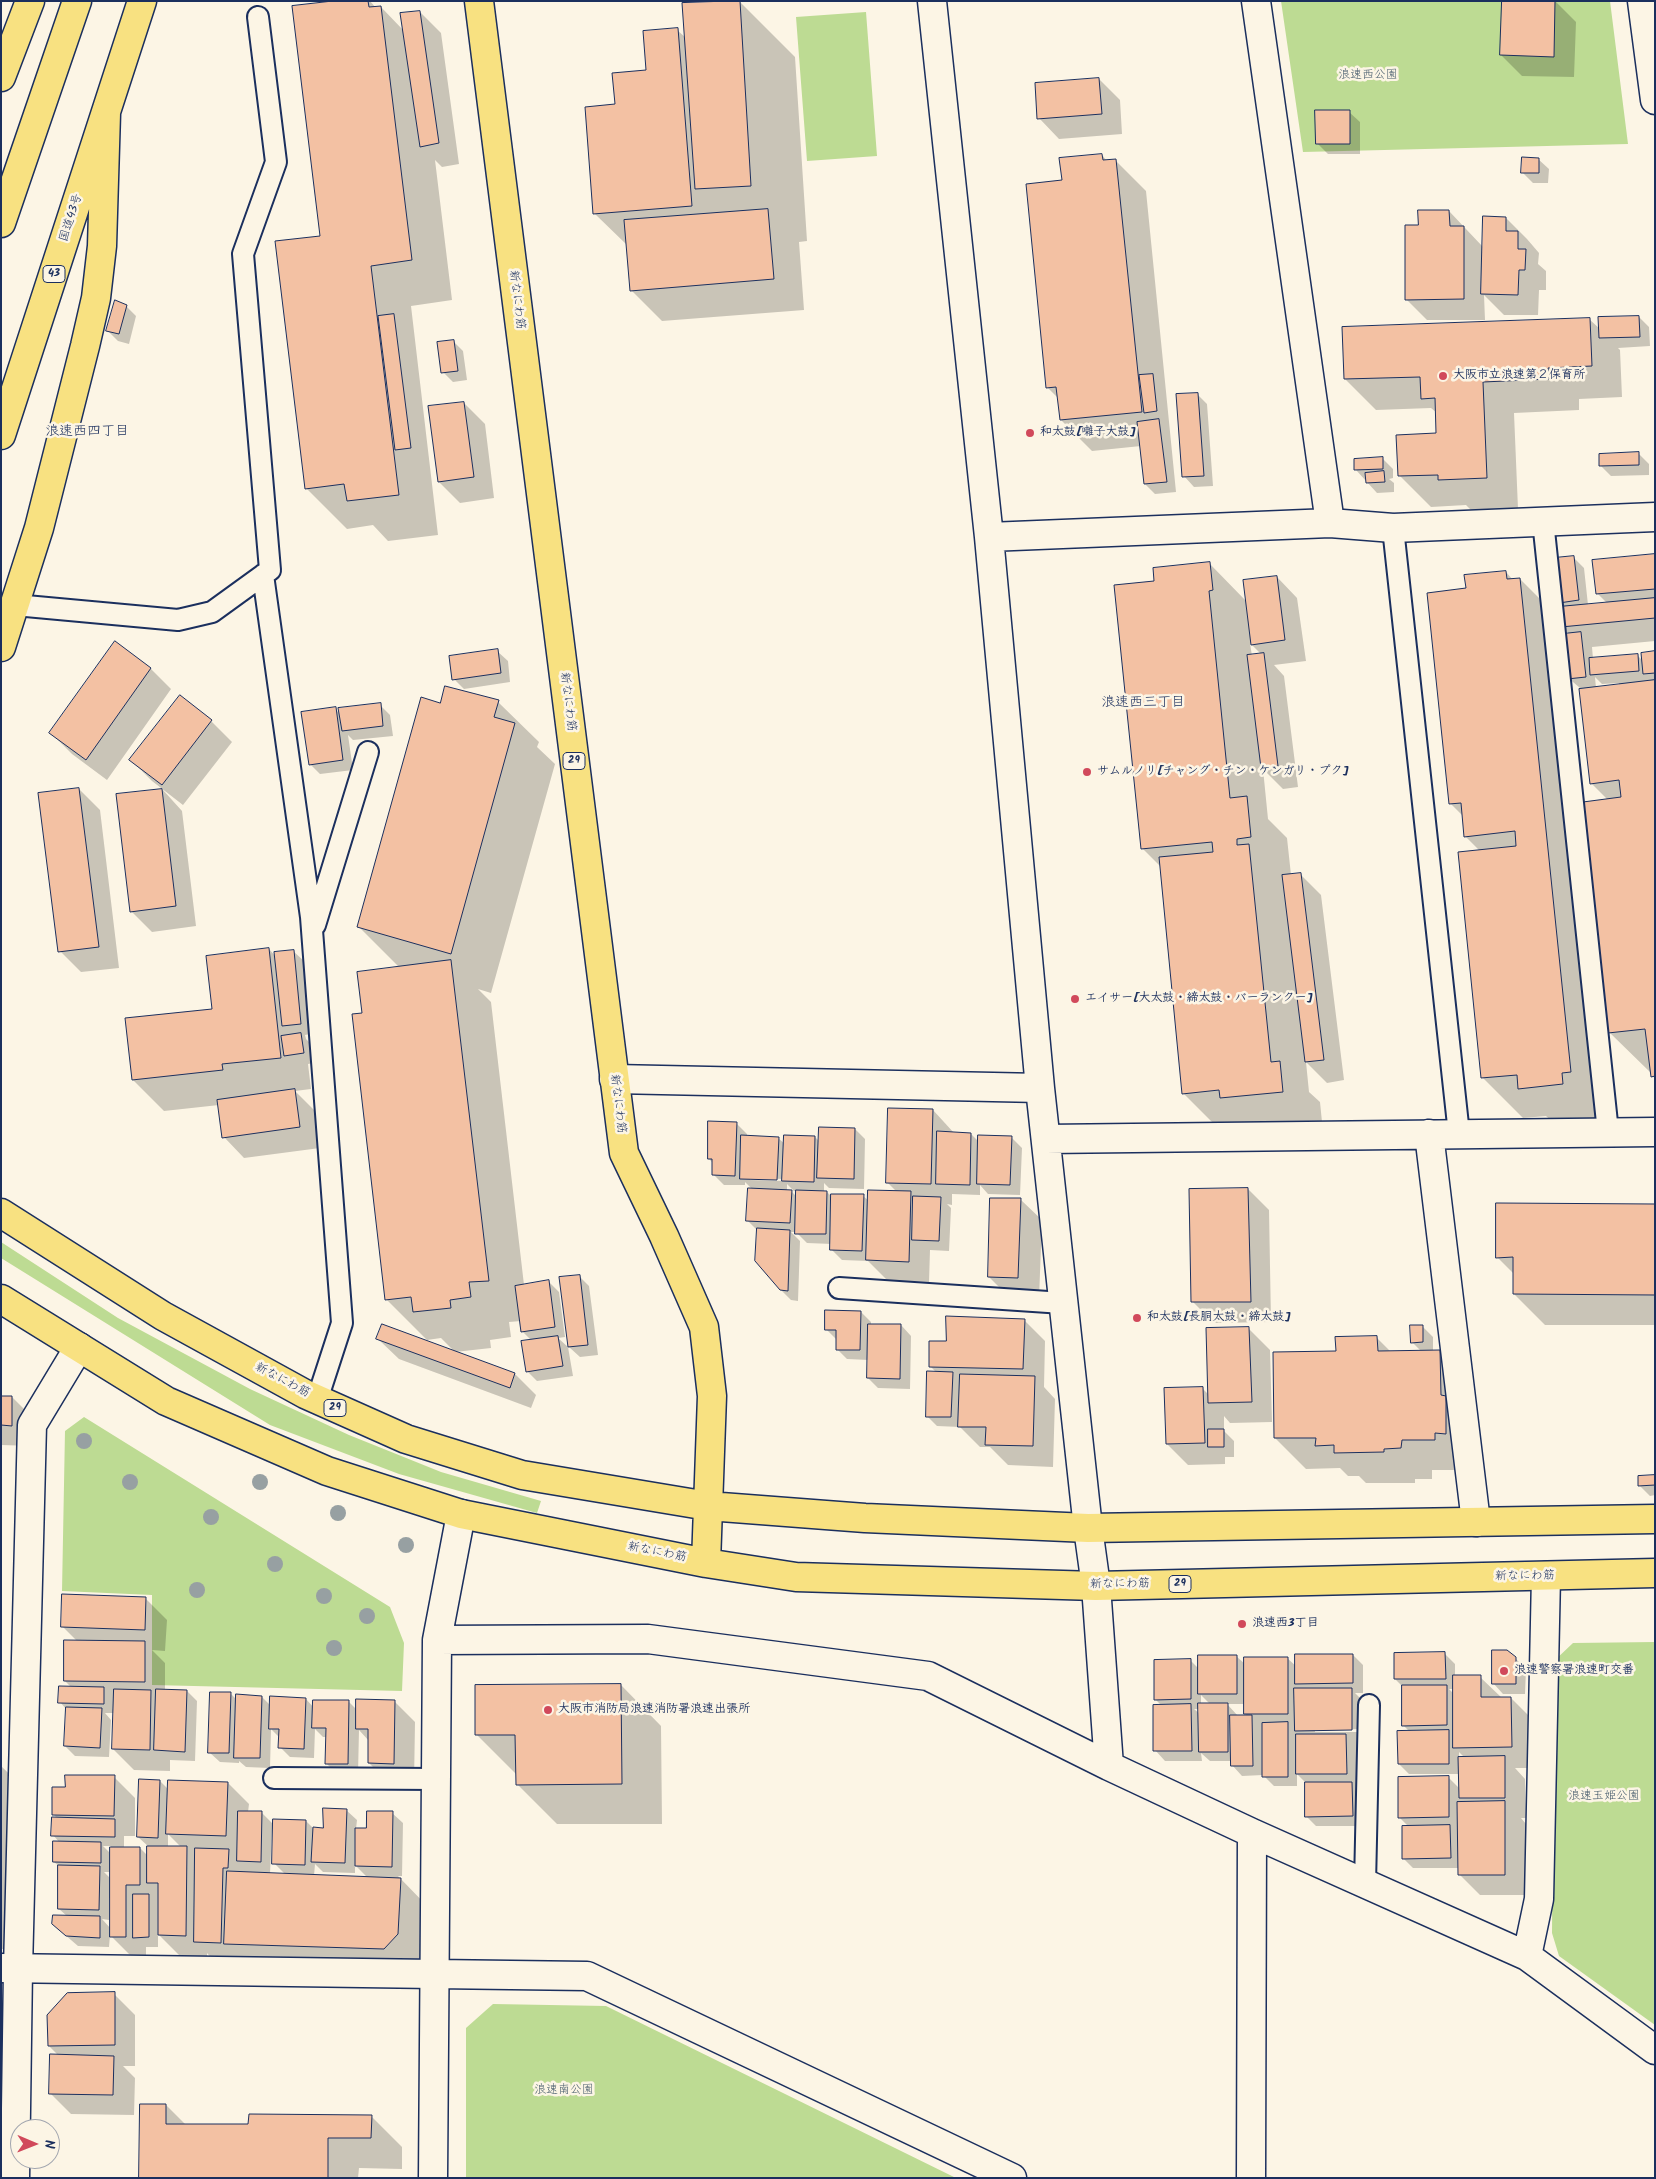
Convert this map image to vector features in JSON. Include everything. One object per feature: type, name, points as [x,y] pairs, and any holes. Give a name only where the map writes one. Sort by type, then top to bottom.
[{"type":"main road","points":[[1,77],[30,1]]},
{"type":"main road","points":[[1,223],[77,1]]},
{"type":"main road","name":"国道43号","points":[[1,435],[142,1]]},
{"type":"main road","name":"新なにわ筋","points":[[479,1],[624,1153],[664,1236],[704,1327],[712,1396],[706,1563]]},
{"type":"main road","points":[[1,647],[39,528],[86,346],[96,298],[102,246],[106,113]]},
{"type":"main road","name":"新なにわ筋","points":[[1,1213],[163,1316],[318,1400],[406,1439],[522,1475],[708,1506],[865,1518],[1088,1528],[1655,1519]]},
{"type":"main road","name":"新なにわ筋","points":[[1,1299],[166,1401],[327,1471],[461,1514],[706,1563],[796,1577],[1096,1586],[1655,1573]]},
{"type":"street","points":[[932,1],[989,537],[1040,1088],[1096,1586],[1109,1766]]},
{"type":"street","points":[[1256,1],[1330,523]]},
{"type":"street","points":[[1642,1],[1655,100]]},
{"type":"street","points":[[989,537],[1330,523],[1393,528],[1655,517]]},
{"type":"street","points":[[614,1079],[1040,1088]]},
{"type":"street","points":[[1046,1139],[1655,1132]]},
{"type":"street","points":[[1429,1134],[1476,1522]]},
{"type":"street","points":[[15,2178],[10,1969],[32,1425],[79,1347]]},
{"type":"street","points":[[433,2178],[437,1640],[461,1514]]},
{"type":"street","points":[[1527,1956],[1539,1898],[1546,1576]]},
{"type":"street","points":[[437,1640],[648,1639],[928,1676],[1109,1766],[1252,1833],[1527,1956],[1655,2050]]},
{"type":"street","points":[[1251,2178],[1252,1833]]},
{"type":"street","points":[[10,1969],[587,1976],[1012,2178]]},
{"type":"lane","points":[[15,605],[178,620],[212,612],[270,570],[242,254],[276,162],[258,17]]},
{"type":"lane","points":[[1544,521],[1608,1132]]},
{"type":"lane","points":[[1393,528],[1459,1134]]},
{"type":"lane","points":[[263,575],[312,934],[342,1324],[318,1400]]},
{"type":"lane","points":[[312,934],[368,752]]},
{"type":"lane","points":[[839,1288],[1063,1303]]},
{"type":"lane","points":[[1365,1884],[1369,1705]]},
{"type":"lane","points":[[274,1778],[437,1779]]},
{"type":"green space","name":"浪速西公園","points":[[1281,1],[1610,1],[1628,144],[1303,152]]},
{"type":"green space","points":[[866,12],[877,156],[807,161],[796,17]]},
{"type":"green space","points":[[1,1242],[118,1318],[250,1389],[349,1435],[441,1472],[541,1501],[537,1513],[399,1474],[270,1425],[1,1258]]},
{"type":"green space","points":[[84,1417],[390,1607],[404,1643],[402,1691],[152,1685],[152,1595],[62,1591],[65,1431]]},
{"type":"green space","name":"浪速玉姫公園","points":[[1655,1642],[1655,2025],[1559,1956],[1552,1933],[1554,1661],[1573,1643]]},
{"type":"green space","name":"浪速南公園","points":[[493,2004],[606,2006],[956,2178],[466,2178],[466,2028]]},
{"type":"building","points":[[333,1],[368,1],[369,7],[381,6],[412,260],[371,266],[399,495],[347,501],[344,484],[305,489],[275,241],[320,236],[292,6]]},
{"type":"building","points":[[740,1],[751,186],[695,189],[682,3]]},
{"type":"building","points":[[1502,1],[1555,1],[1554,57],[1500,55]]},
{"type":"building","points":[[420,11],[439,143],[420,147],[400,13]]},
{"type":"building","points":[[678,28],[692,206],[593,214],[585,107],[615,104],[612,73],[646,70],[643,31]]},
{"type":"building","points":[[1099,78],[1102,114],[1037,119],[1035,83]]},
{"type":"building","points":[[1315,110],[1350,110],[1350,144],[1316,144]]},
{"type":"building","points":[[1102,154],[1103,160],[1116,159],[1142,412],[1060,420],[1056,387],[1046,388],[1026,184],[1062,180],[1059,158]]},
{"type":"building","points":[[1522,157],[1539,158],[1539,173],[1521,173]]},
{"type":"building","points":[[768,209],[774,279],[630,291],[624,220]]},
{"type":"building","points":[[1418,210],[1449,210],[1450,226],[1464,226],[1464,299],[1405,300],[1405,225],[1418,225]]},
{"type":"building","points":[[1483,216],[1506,217],[1506,231],[1518,231],[1518,249],[1526,249],[1525,270],[1519,270],[1518,295],[1481,294]]},
{"type":"building","points":[[115,300],[127,305],[119,334],[106,331]]},
{"type":"building","points":[[394,314],[411,448],[395,450],[378,316]]},
{"type":"building","points":[[1639,316],[1640,337],[1599,338],[1598,317]]},
{"type":"building","points":[[1590,318],[1592,366],[1548,368],[1549,379],[1483,382],[1487,478],[1438,480],[1438,475],[1398,476],[1396,435],[1436,433],[1435,398],[1421,399],[1420,377],[1344,379],[1342,327]]},
{"type":"building","points":[[454,340],[458,371],[441,373],[437,342]]},
{"type":"building","points":[[1153,374],[1157,411],[1144,413],[1139,375]]},
{"type":"building","points":[[1198,393],[1204,476],[1182,477],[1176,394]]},
{"type":"building","points":[[464,402],[474,477],[438,482],[428,406]]},
{"type":"building","points":[[1159,419],[1167,482],[1144,484],[1137,422]]},
{"type":"building","points":[[1639,452],[1639,465],[1599,466],[1599,454]]},
{"type":"building","points":[[1383,457],[1383,469],[1354,470],[1354,459]]},
{"type":"building","points":[[1384,471],[1385,482],[1366,483],[1365,473]]},
{"type":"building","points":[[1655,554],[1655,589],[1596,594],[1592,560]]},
{"type":"building","points":[[1574,556],[1579,600],[1559,603],[1554,558]]},
{"type":"building","points":[[1210,562],[1213,590],[1209,591],[1230,798],[1247,796],[1251,837],[1237,839],[1237,845],[1249,844],[1271,1062],[1280,1061],[1283,1092],[1220,1098],[1219,1090],[1182,1094],[1159,857],[1213,852],[1212,842],[1141,849],[1114,585],[1154,581],[1153,568]]},
{"type":"building","points":[[1506,571],[1507,579],[1520,578],[1571,1072],[1562,1073],[1563,1084],[1518,1089],[1517,1075],[1481,1078],[1458,852],[1516,846],[1515,831],[1464,837],[1461,803],[1449,804],[1427,593],[1466,588],[1464,575]]},
{"type":"building","points":[[1277,576],[1285,640],[1251,645],[1243,580]]},
{"type":"building","points":[[1655,598],[1655,618],[1561,627],[1558,607]]},
{"type":"building","points":[[1581,632],[1586,677],[1567,679],[1563,634]]},
{"type":"building","points":[[115,641],[151,668],[86,760],[49,733]]},
{"type":"building","points":[[498,649],[501,673],[452,680],[449,656]]},
{"type":"building","points":[[1655,651],[1655,673],[1643,674],[1641,653]]},
{"type":"building","points":[[1264,653],[1278,766],[1261,768],[1247,655]]},
{"type":"building","points":[[1638,654],[1639,671],[1590,675],[1589,658]]},
{"type":"building","points":[[1655,680],[1655,1076],[1651,1077],[1645,1029],[1608,1033],[1583,802],[1621,797],[1619,780],[1590,784],[1579,689]]},
{"type":"building","points":[[445,686],[499,700],[494,717],[515,723],[451,954],[357,927],[421,697],[440,703]]},
{"type":"building","points":[[180,695],[212,720],[162,785],[129,760]]},
{"type":"building","points":[[381,703],[383,726],[342,731],[338,708]]},
{"type":"building","points":[[336,707],[343,760],[309,765],[301,712]]},
{"type":"building","points":[[79,788],[99,947],[58,952],[38,793]]},
{"type":"building","points":[[162,789],[176,906],[130,912],[116,794]]},
{"type":"building","points":[[1301,873],[1324,1060],[1305,1062],[1282,875]]},
{"type":"building","points":[[269,948],[281,1058],[222,1064],[223,1070],[132,1080],[125,1018],[212,1009],[206,956]]},
{"type":"building","points":[[294,950],[301,1024],[282,1026],[274,952]]},
{"type":"building","points":[[451,960],[489,1281],[469,1282],[471,1297],[450,1300],[451,1308],[413,1312],[411,1297],[385,1300],[352,1014],[362,1013],[357,972]]},
{"type":"building","points":[[301,1033],[304,1053],[284,1056],[281,1036]]},
{"type":"building","points":[[295,1089],[300,1127],[222,1138],[217,1100]]},
{"type":"building","points":[[888,1108],[933,1109],[931,1184],[886,1183]]},
{"type":"building","points":[[708,1121],[737,1122],[735,1176],[712,1175],[712,1159],[708,1159]]},
{"type":"building","points":[[819,1127],[855,1128],[854,1179],[817,1178]]},
{"type":"building","points":[[937,1131],[971,1133],[970,1185],[936,1184]]},
{"type":"building","points":[[741,1135],[779,1137],[777,1180],[740,1179]]},
{"type":"building","points":[[784,1135],[815,1136],[814,1182],[782,1181]]},
{"type":"building","points":[[978,1135],[1012,1136],[1010,1185],[977,1184]]},
{"type":"building","points":[[748,1188],[792,1190],[790,1223],[746,1221]]},
{"type":"building","points":[[1248,1188],[1251,1302],[1191,1302],[1189,1189]]},
{"type":"building","points":[[796,1190],[827,1191],[826,1234],[795,1234]]},
{"type":"building","points":[[868,1190],[911,1191],[909,1262],[866,1260]]},
{"type":"building","points":[[831,1194],[864,1194],[862,1251],[830,1250]]},
{"type":"building","points":[[913,1196],[941,1197],[939,1241],[912,1240]]},
{"type":"building","points":[[990,1198],[1021,1198],[1018,1278],[988,1277]]},
{"type":"building","points":[[1496,1203],[1655,1204],[1655,1295],[1513,1294],[1513,1257],[1496,1258]]},
{"type":"building","points":[[757,1228],[790,1230],[788,1291],[780,1290],[755,1261]]},
{"type":"building","points":[[580,1275],[588,1345],[568,1347],[559,1277]]},
{"type":"building","points":[[549,1280],[555,1327],[521,1332],[515,1286]]},
{"type":"building","points":[[825,1310],[861,1311],[860,1350],[836,1350],[836,1330],[825,1330]]},
{"type":"building","points":[[946,1316],[1025,1319],[1023,1369],[929,1367],[929,1341],[946,1341]]},
{"type":"building","points":[[382,1324],[515,1373],[510,1388],[376,1339]]},
{"type":"building","points":[[868,1324],[901,1324],[900,1379],[867,1378]]},
{"type":"building","points":[[1410,1325],[1423,1325],[1423,1342],[1411,1343]]},
{"type":"building","points":[[1249,1327],[1252,1402],[1208,1403],[1206,1328]]},
{"type":"building","points":[[558,1336],[563,1366],[526,1372],[521,1341]]},
{"type":"building","points":[[1377,1336],[1378,1351],[1440,1350],[1441,1395],[1446,1396],[1446,1434],[1435,1433],[1435,1440],[1402,1440],[1401,1448],[1384,1449],[1384,1452],[1334,1453],[1334,1445],[1315,1446],[1316,1438],[1274,1438],[1273,1352],[1336,1351],[1335,1337]]},
{"type":"building","points":[[927,1371],[953,1372],[951,1417],[926,1417]]},
{"type":"building","points":[[960,1374],[1035,1376],[1033,1446],[985,1445],[986,1427],[958,1427]]},
{"type":"building","points":[[1203,1387],[1205,1443],[1166,1444],[1164,1388]]},
{"type":"building","points":[[1,1396],[12,1396],[12,1426],[1,1425]]},
{"type":"building","points":[[1208,1429],[1224,1429],[1224,1447],[1208,1447]]},
{"type":"building","points":[[1655,1475],[1655,1485],[1638,1486],[1638,1476]]},
{"type":"building","points":[[62,1594],[146,1597],[145,1630],[61,1627]]},
{"type":"building","points":[[64,1640],[145,1641],[145,1682],[64,1681]]},
{"type":"building","name":"浪速警察署浪速町交番","points":[[1492,1650],[1507,1650],[1516,1657],[1516,1684],[1492,1684]]},
{"type":"building","points":[[1445,1652],[1446,1679],[1394,1679],[1394,1653]]},
{"type":"building","points":[[1295,1654],[1353,1654],[1353,1683],[1295,1684]]},
{"type":"building","points":[[1198,1655],[1237,1655],[1237,1694],[1198,1694]]},
{"type":"building","points":[[1244,1657],[1288,1657],[1288,1714],[1244,1714]]},
{"type":"building","points":[[1191,1659],[1191,1699],[1154,1700],[1154,1660]]},
{"type":"building","points":[[1453,1675],[1481,1675],[1481,1697],[1511,1697],[1512,1747],[1453,1748]]},
{"type":"building","name":"大阪市消防局浪速消防署浪速出張所","points":[[621,1684],[622,1784],[516,1785],[515,1735],[475,1735],[475,1685]]},
{"type":"building","points":[[1402,1685],[1447,1685],[1447,1725],[1402,1726]]},
{"type":"building","points":[[59,1686],[104,1687],[104,1704],[58,1703]]},
{"type":"building","points":[[1294,1688],[1352,1688],[1352,1730],[1295,1731]]},
{"type":"building","points":[[114,1689],[151,1690],[150,1750],[112,1749]]},
{"type":"building","points":[[156,1689],[187,1690],[185,1752],[154,1750]]},
{"type":"building","points":[[210,1692],[231,1692],[229,1753],[208,1753]]},
{"type":"building","points":[[236,1694],[262,1696],[260,1758],[234,1758]]},
{"type":"building","points":[[270,1696],[306,1698],[304,1749],[278,1748],[279,1729],[269,1729]]},
{"type":"building","points":[[356,1699],[395,1700],[394,1764],[368,1763],[368,1729],[356,1729]]},
{"type":"building","points":[[313,1700],[349,1700],[348,1764],[325,1764],[326,1728],[312,1728]]},
{"type":"building","points":[[1198,1703],[1228,1703],[1228,1752],[1199,1752]]},
{"type":"building","points":[[1191,1704],[1192,1751],[1153,1751],[1153,1705]]},
{"type":"building","points":[[66,1707],[102,1708],[100,1748],[64,1746]]},
{"type":"building","points":[[1230,1715],[1252,1715],[1253,1766],[1231,1766]]},
{"type":"building","points":[[1288,1722],[1288,1777],[1262,1777],[1262,1723]]},
{"type":"building","points":[[1449,1730],[1449,1764],[1398,1764],[1397,1731]]},
{"type":"building","points":[[1296,1734],[1346,1734],[1347,1774],[1296,1774]]},
{"type":"building","points":[[1505,1756],[1505,1798],[1459,1798],[1458,1757]]},
{"type":"building","points":[[65,1775],[115,1775],[114,1816],[52,1815],[52,1787],[65,1787]]},
{"type":"building","points":[[1449,1776],[1449,1817],[1398,1818],[1398,1777]]},
{"type":"building","points":[[139,1779],[160,1780],[158,1838],[137,1837]]},
{"type":"building","points":[[168,1780],[228,1782],[226,1836],[166,1834]]},
{"type":"building","points":[[1305,1782],[1352,1782],[1353,1816],[1305,1817]]},
{"type":"building","points":[[1505,1801],[1505,1875],[1458,1875],[1457,1802]]},
{"type":"building","points":[[323,1808],[347,1809],[345,1863],[311,1862],[313,1827],[323,1828]]},
{"type":"building","points":[[238,1811],[262,1811],[261,1862],[237,1861]]},
{"type":"building","points":[[367,1811],[393,1811],[392,1867],[355,1866],[355,1828],[366,1828]]},
{"type":"building","points":[[52,1817],[115,1819],[115,1837],[51,1836]]},
{"type":"building","points":[[273,1819],[306,1820],[305,1865],[272,1864]]},
{"type":"building","points":[[1450,1825],[1451,1858],[1402,1859],[1402,1826]]},
{"type":"building","points":[[53,1841],[101,1842],[101,1863],[53,1862]]},
{"type":"building","points":[[147,1846],[187,1846],[186,1936],[158,1935],[158,1883],[147,1883]]},
{"type":"building","points":[[110,1847],[140,1847],[140,1885],[126,1885],[126,1937],[110,1937]]},
{"type":"building","points":[[195,1848],[229,1849],[228,1868],[223,1868],[221,1943],[194,1942]]},
{"type":"building","points":[[58,1865],[100,1866],[99,1910],[58,1909]]},
{"type":"building","points":[[227,1871],[401,1878],[398,1934],[384,1949],[224,1944]]},
{"type":"building","points":[[133,1894],[149,1894],[149,1937],[133,1938]]},
{"type":"building","points":[[53,1915],[100,1916],[100,1938],[66,1936],[52,1924]]},
{"type":"building","points":[[115,1992],[115,2045],[48,2046],[47,2015],[67,1993]]},
{"type":"building","points":[[50,2054],[114,2056],[113,2095],[49,2094]]},
{"type":"building","points":[[140,2104],[166,2104],[166,2124],[248,2124],[249,2114],[372,2115],[371,2138],[328,2138],[328,2178],[139,2178]]},
{"type":"place","name":"大阪市立浪速第２保育所","points":[[1443,376]]},
{"type":"place","name":"和太鼓[囃子大鼓]","points":[[1030,433]]},
{"type":"place","name":"サムルノリ[チャング・チン・ケンガリ・プク]","points":[[1087,772]]},
{"type":"place","name":"エイサー[大太鼓・締太鼓・バーランクー]","points":[[1075,999]]},
{"type":"place","name":"和太鼓[長胴太鼓・締太鼓]","points":[[1137,1318]]},
{"type":"place","name":"浪速西3丁目","points":[[1242,1624]]},
{"type":"place","name":"浪速警察署浪速町交番","points":[[1504,1671]]},
{"type":"place","name":"大阪市消防局浪速消防署浪速出張所","points":[[548,1710]]},
{"type":"district","name":"浪速西四丁目","points":[[87,433]]},
{"type":"district","name":"浪速西三丁目","points":[[1143,704]]}]
